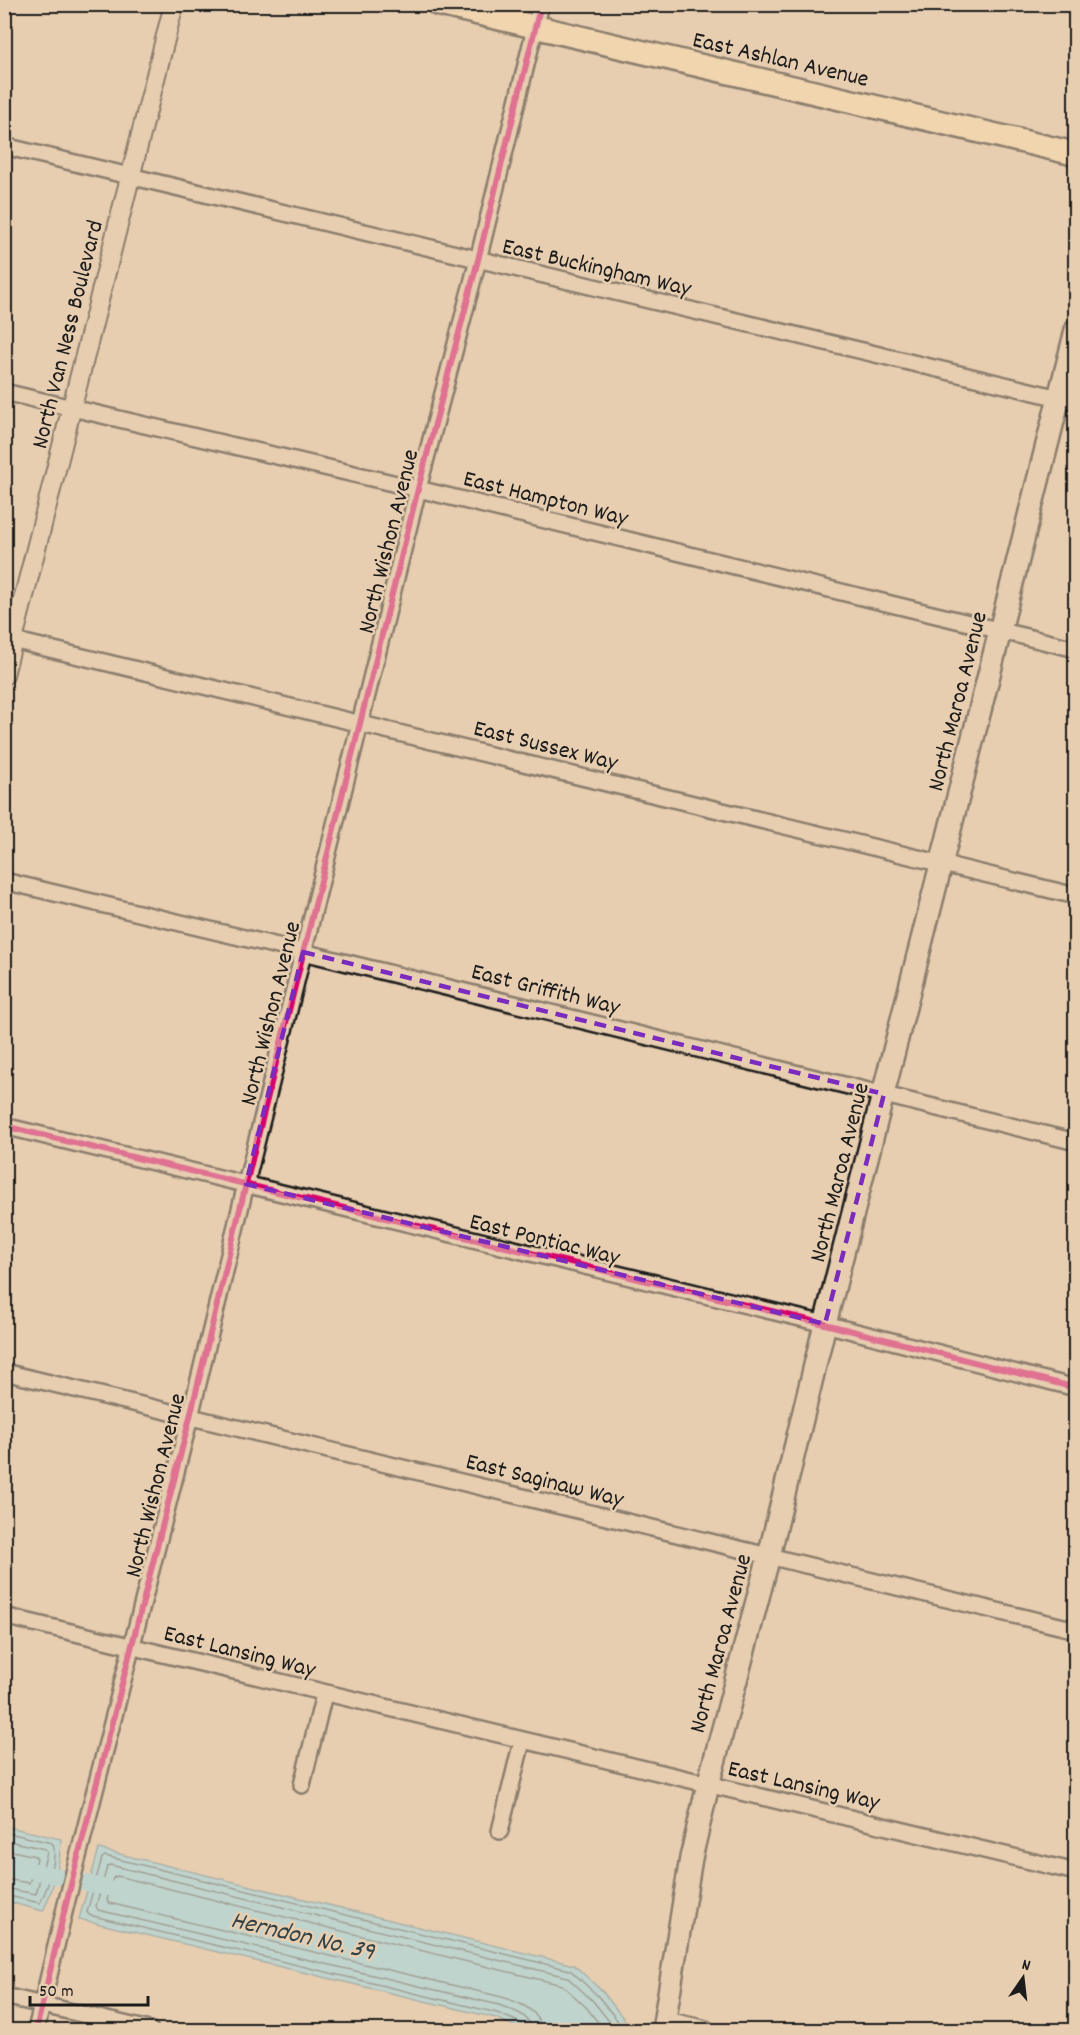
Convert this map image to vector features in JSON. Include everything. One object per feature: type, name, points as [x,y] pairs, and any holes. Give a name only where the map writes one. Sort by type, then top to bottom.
[{"type":"main road","name":"East Ashlan Avenue","points":[[438,4],[1076,154]]},
{"type":"main road","name":"North Maroa Avenue","points":[[664,2026],[692,1858],[708,1785],[769,1556],[825,1324],[1000,630],[1067,400],[1076,330]]},
{"type":"street","name":"North Van Ness Boulevard","points":[[4,675],[9,639],[100,303],[174,4]]},
{"type":"street","name":"North Wishon Avenue","points":[[36,2031],[190,1417],[418,489],[478,260],[541,4]]},
{"type":"street","name":"East Buckingham Way","points":[[4,146],[1067,400]]},
{"type":"street","name":"East Hampton Way","points":[[4,392],[418,489],[1076,649]]},
{"type":"street","name":"East Sussex Way","points":[[9,639],[1076,896]]},
{"type":"street","name":"East Griffith Way","points":[[4,881],[1076,1142]]},
{"type":"street","name":"East Pontiac Way","points":[[4,1126],[825,1324],[1076,1388]]},
{"type":"street","name":"East Saginaw Way","points":[[4,1372],[1076,1630]]},
{"type":"street","name":"East Lansing Way","points":[[4,1616],[1076,1872]]},
{"type":"street","name":"East Lansing Way","points":[[302,1785],[324,1694]]},
{"type":"street","points":[[500,1832],[522,1741]]},
{"type":"street","points":[[4,1996],[150,2031]]},
{"type":"street","points":[[664,2026],[705,2031]]},
{"type":"highlighted area","points":[[303,952],[884,1094],[825,1324],[246,1184]]},
{"type":"water","points":[[4,1826],[61,1839],[56,1876],[43,1911],[5,1901]]},
{"type":"water","points":[[99,1849],[574,1965],[603,1992],[630,2027],[638,2030],[523,2030],[496,2018],[79,1919]]},
{"type":"waterway","name":"Herndon No. 39","points":[[4,1864],[108,1888]]},
{"type":"cycle path","points":[[36,2030],[190,1417],[418,489],[478,260],[541,4]]},
{"type":"cycle path","points":[[4,1126],[825,1324],[1076,1388]]}]
